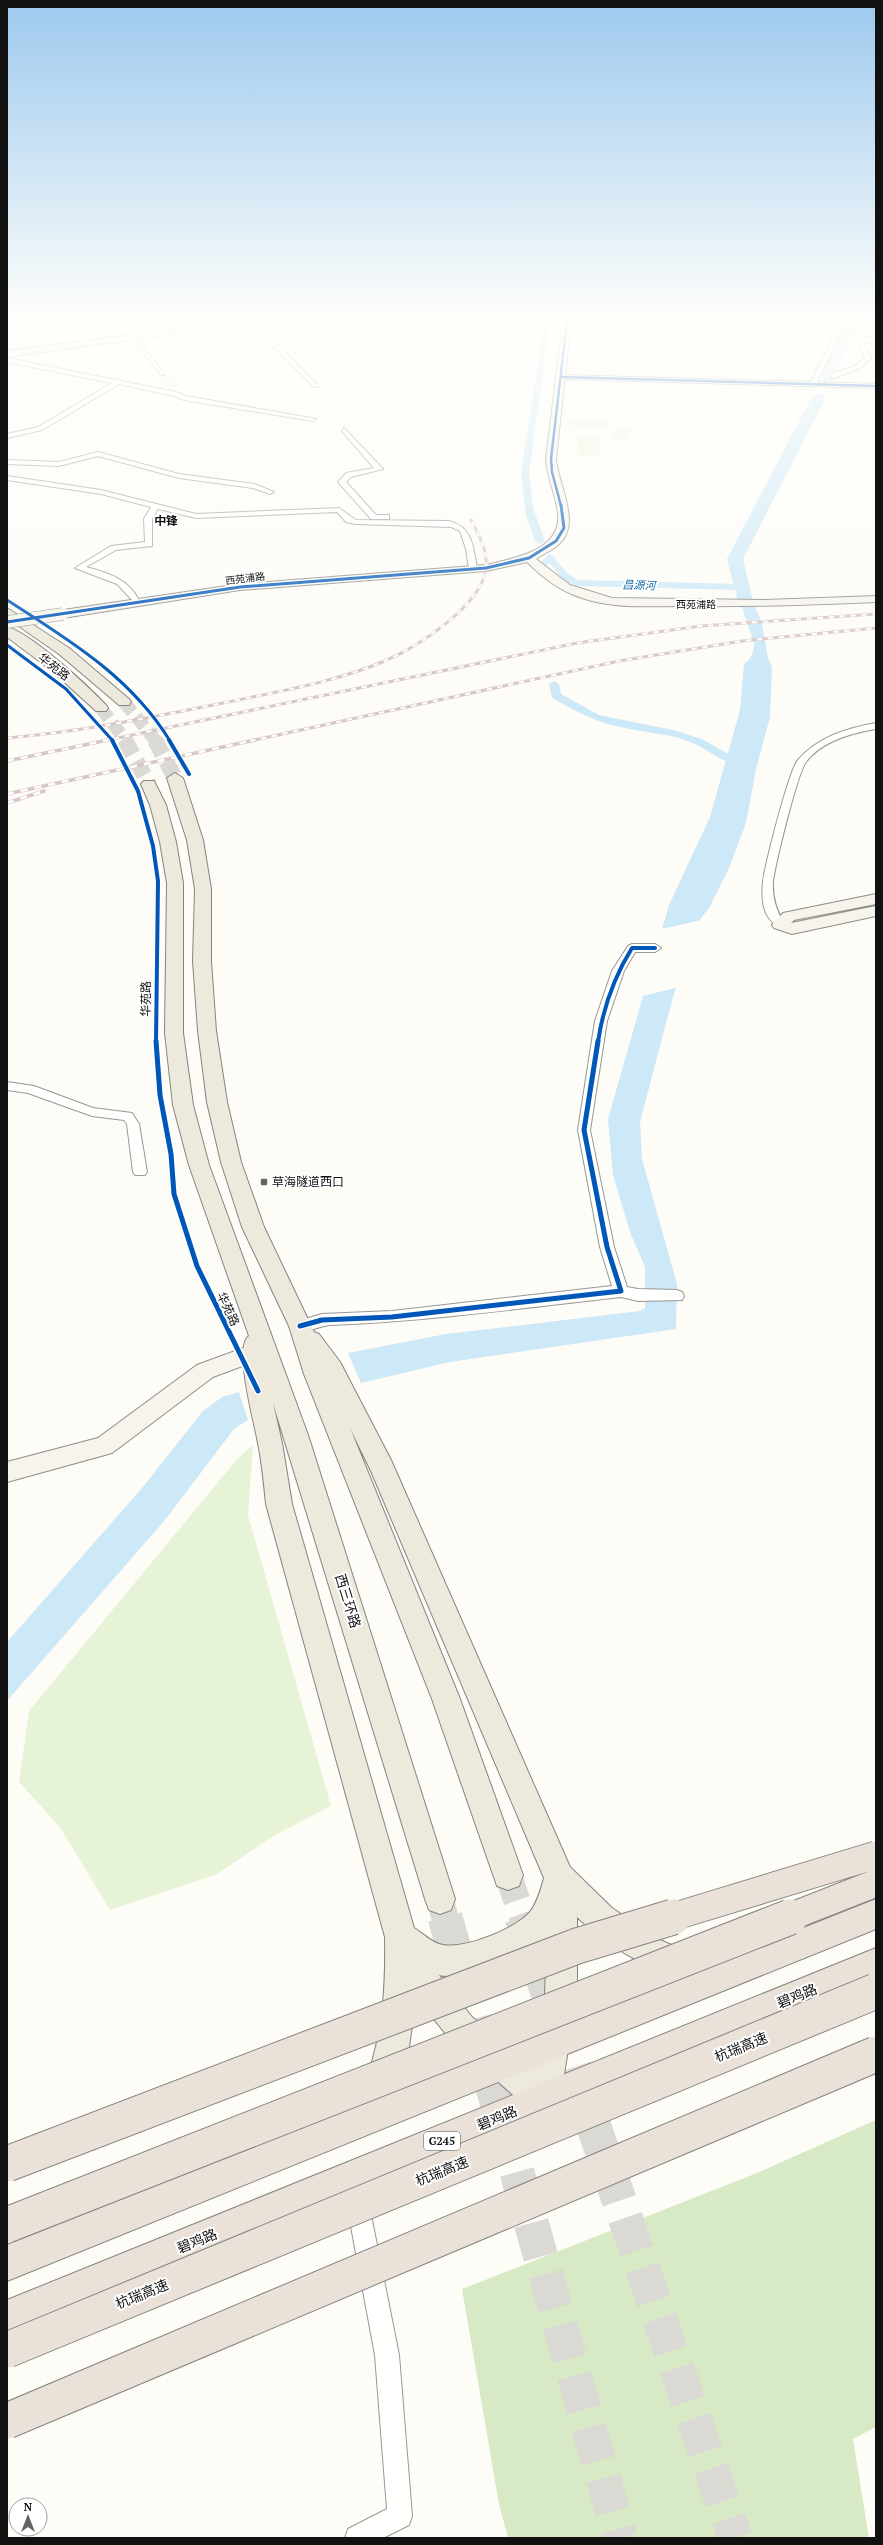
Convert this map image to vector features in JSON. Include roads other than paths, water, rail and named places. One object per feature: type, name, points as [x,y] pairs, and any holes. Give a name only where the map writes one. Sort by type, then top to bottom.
[{"type":"highway","points":[[7,2164],[577,1946],[876,1855]]},
{"type":"highway","points":[[7,2225],[876,1883]]},
{"type":"highway","points":[[7,2263],[876,1914]]},
{"type":"highway","name":"碧鸡路","points":[[7,2318],[876,1964]]},
{"type":"highway","name":"杭瑞高速","points":[[7,2350],[876,1991]]},
{"type":"highway","points":[[7,2421],[876,2054]]},
{"type":"main road","name":"华苑路","points":[[7,612],[64,651],[124,702]]},
{"type":"main road","name":"华苑路","points":[[7,631],[62,671],[101,708]]},
{"type":"main road","points":[[175,778],[195,840],[203,889],[202,961],[206,1007],[217,1102],[231,1162],[253,1227],[300,1326],[316,1374],[446,1699],[508,1875]]},
{"type":"main road","name":"华苑路","points":[[149,784],[158,805],[168,842],[175,883],[174,1033],[183,1105],[199,1165],[250,1304],[261,1351]]},
{"type":"main road","points":[[300,1326],[332,1369],[382,1468],[559,1878],[563,1934],[561,1994],[543,2099]]},
{"type":"main road","points":[[261,1351],[258,1391],[270,1443],[279,1504],[401,1937],[427,1986],[461,2028],[543,2099]]},
{"type":"main road","name":"西三环路","points":[[261,1351],[296,1435],[440,1899]]},
{"type":"main road","points":[[401,1937],[424,1954],[446,1961],[476,1955],[515,1940],[537,1928],[550,1908],[559,1878]]},
{"type":"main road","points":[[559,1878],[609,1925],[649,1951],[714,1979]]},
{"type":"main road","points":[[368,2118],[393,2057],[402,1994],[401,1937]]},
{"type":"street","points":[[353,440],[379,470],[349,475],[342,482],[374,517],[438,520],[456,525],[463,530],[467,537],[473,568]]},
{"type":"street","name":"西苑浦路","points":[[7,622],[281,582],[486,568],[529,558],[556,541],[564,528],[563,512],[552,472],[551,458],[553,440]]},
{"type":"street","points":[[7,462],[45,465],[59,464],[98,454],[179,476],[254,486],[270,492]]},
{"type":"street","points":[[7,478],[101,492],[196,516],[255,515],[283,511],[339,510],[349,520],[356,522],[456,525]]},
{"type":"street","points":[[136,602],[132,592],[125,585],[107,575],[79,568],[114,548],[149,544],[146,523],[150,513],[156,506]]},
{"type":"street","name":"西苑浦路","points":[[529,558],[557,584],[590,598],[634,604],[765,604],[876,598]]},
{"type":"street","points":[[876,726],[857,729],[826,741],[814,748],[801,762],[791,790],[768,883],[770,910],[780,925],[792,929],[876,911]]},
{"type":"street","points":[[780,925],[789,916],[876,899]]},
{"type":"street","points":[[621,1291],[608,1247],[584,1130],[601,1021],[618,970],[632,948],[655,948]]},
{"type":"street","points":[[7,1086],[30,1089],[92,1112],[128,1116],[133,1124],[140,1172]]},
{"type":"street","points":[[300,1326],[322,1320],[392,1317],[621,1291],[638,1295],[677,1296]]},
{"type":"street","points":[[7,1472],[104,1446],[205,1371],[261,1351]]},
{"type":"street","points":[[353,2177],[387,2355],[400,2516],[357,2538]]},
{"type":"water","points":[[730,564],[740,564],[747,588],[762,623],[768,658],[772,667],[770,717],[756,769],[746,823],[729,868],[709,908],[699,921],[673,997],[640,1122],[642,1159],[677,1284],[676,1329],[450,1362],[361,1383],[348,1353],[446,1334],[640,1311],[645,1308],[645,1267],[630,1232],[613,1175],[608,1119],[669,905],[710,817],[740,710],[744,664],[749,660],[753,652],[754,644],[735,586]]},
{"type":"water","points":[[239,1392],[248,1420],[234,1429],[165,1520],[7,1701],[7,1642],[142,1488],[203,1411],[222,1397]]},
{"type":"waterway","name":"昌源河","points":[[530,440],[525,474],[526,491],[533,524],[540,541]]},
{"type":"waterway","points":[[745,601],[735,559],[797,440]]},
{"type":"waterway","name":"昌源河","points":[[544,564],[549,557],[565,576],[577,583],[740,587]]},
{"type":"waterway","points":[[554,684],[556,696],[595,717],[620,724],[673,733],[698,741],[740,764]]},
{"type":"tunnel","points":[[124,702],[156,741]]},
{"type":"tunnel","points":[[101,708],[126,741]]},
{"type":"tunnel","points":[[125,740],[149,784]]},
{"type":"tunnel","points":[[155,740],[175,778]]},
{"type":"tunnel","points":[[508,1875],[523,1918]]},
{"type":"tunnel","points":[[440,1899],[445,1918]]},
{"type":"tunnel","points":[[445,1917],[620,2538]]},
{"type":"tunnel","points":[[522,1917],[735,2538]]},
{"type":"railway","points":[[7,738],[113,724],[304,686],[346,675],[400,654],[447,623],[473,596],[482,582],[486,568],[486,555],[471,520]]},
{"type":"railway","points":[[103,741],[577,643],[701,626],[876,614]]},
{"type":"railway","points":[[250,741],[619,661],[742,641],[876,628]]},
{"type":"railway","points":[[7,761],[108,740]]},
{"type":"railway","points":[[7,794],[255,740]]},
{"type":"railway","points":[[7,803],[44,791]]},
{"type":"place","name":"草海隧道西口","points":[[264,1182]]},
{"type":"district","name":"中锋","points":[[166,521]]}]
